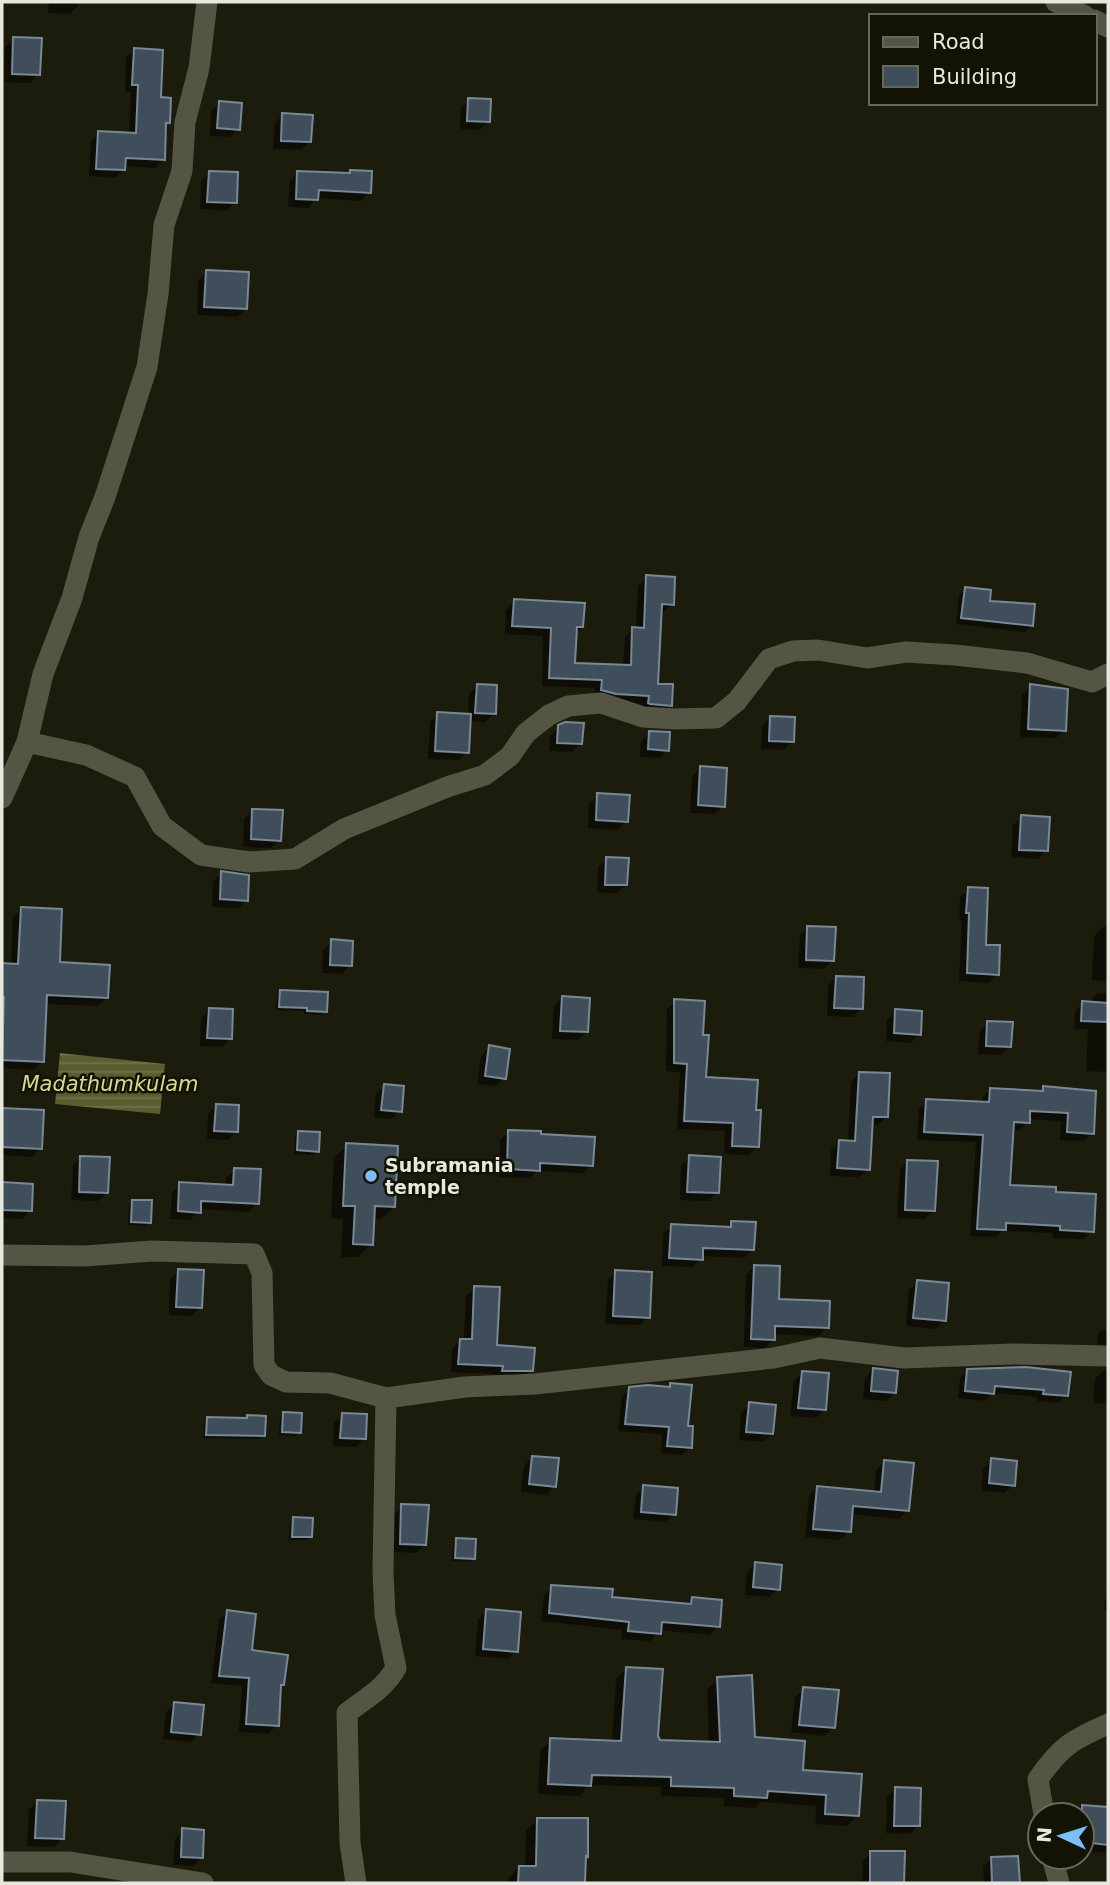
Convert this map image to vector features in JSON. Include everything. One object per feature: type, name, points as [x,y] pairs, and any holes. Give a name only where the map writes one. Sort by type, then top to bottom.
[{"type":"street","points":[[2,798],[27,742],[43,674],[72,598],[89,537],[105,497],[147,367],[158,294],[164,225],[182,171],[185,122],[199,68],[207,2]]},
{"type":"street","points":[[1056,2],[1081,14]]},
{"type":"street","points":[[27,742],[86,755],[135,777],[162,826],[201,855],[249,862],[295,859],[344,829],[447,787],[485,775],[510,756],[526,733],[549,715],[568,706],[601,703],[643,717],[716,718],[737,701],[769,659],[793,651],[818,650],[867,658],[906,652],[955,655],[1027,663],[1091,682],[1108,674]]},
{"type":"street","points":[[2,1255],[85,1256],[152,1251],[254,1254],[262,1273],[264,1366],[271,1375],[286,1382],[330,1383],[386,1398],[465,1387],[524,1385],[775,1358],[820,1348],[904,1357],[1013,1354],[1108,1356]]},
{"type":"street","points":[[356,1883],[350,1843],[347,1713],[375,1694],[397,1668],[385,1615],[383,1572],[386,1398]]},
{"type":"street","points":[[1042,1801],[1038,1779],[1051,1761],[1073,1740],[1108,1724]]},
{"type":"street","points":[[2,1862],[70,1862],[203,1883]]},
{"type":"water","name":"Madathumkulam","points":[[60,1053],[165,1064],[160,1114],[55,1104]]},
{"type":"building","points":[[13,37],[42,38],[40,75],[12,74]]},
{"type":"building","points":[[134,48],[163,50],[161,97],[171,98],[170,123],[166,123],[165,160],[126,158],[125,170],[96,169],[98,131],[136,133],[138,85],[132,85]]},
{"type":"building","points":[[468,98],[491,99],[490,122],[467,121]]},
{"type":"building","points":[[219,101],[242,103],[240,130],[217,128]]},
{"type":"building","points":[[282,113],[313,115],[311,142],[281,141]]},
{"type":"building","points":[[350,170],[372,171],[371,193],[319,190],[318,200],[296,199],[297,171],[350,173]]},
{"type":"building","points":[[209,171],[238,172],[237,203],[207,202]]},
{"type":"building","points":[[206,270],[249,272],[247,309],[204,307]]},
{"type":"building","points":[[646,575],[675,577],[674,605],[662,604],[658,684],[673,684],[672,706],[650,704],[649,696],[616,694],[601,690],[602,680],[549,678],[551,628],[512,626],[514,599],[585,603],[583,627],[577,627],[575,663],[631,665],[632,627],[644,628]]},
{"type":"building","points":[[965,587],[991,590],[990,601],[1035,604],[1033,626],[961,618]]},
{"type":"building","points":[[477,684],[497,685],[496,714],[475,713]]},
{"type":"building","points":[[1030,684],[1068,689],[1066,731],[1028,729]]},
{"type":"building","points":[[437,712],[471,714],[469,753],[435,751]]},
{"type":"building","points":[[770,716],[795,717],[794,742],[769,741]]},
{"type":"building","points":[[565,722],[584,723],[582,744],[557,743],[558,725]]},
{"type":"building","points":[[649,731],[670,732],[669,751],[648,749]]},
{"type":"building","points":[[700,766],[727,768],[725,807],[698,805]]},
{"type":"building","points":[[597,793],[630,795],[628,822],[596,820]]},
{"type":"building","points":[[252,809],[283,810],[281,841],[251,839]]},
{"type":"building","points":[[1021,815],[1050,817],[1048,851],[1019,850]]},
{"type":"building","points":[[606,857],[629,858],[627,885],[605,885]]},
{"type":"building","points":[[221,871],[249,875],[248,901],[220,899]]},
{"type":"building","points":[[968,887],[988,888],[986,945],[1000,945],[999,975],[967,973]]},
{"type":"building","points":[[21,907],[62,909],[60,962],[110,965],[108,998],[47,995],[44,1062],[2,1060],[2,963],[18,964]]},
{"type":"building","points":[[807,926],[836,927],[834,961],[806,960]]},
{"type":"building","points":[[331,939],[353,941],[352,966],[330,965]]},
{"type":"building","points":[[836,976],[864,977],[863,1009],[834,1008]]},
{"type":"building","points":[[280,990],[328,992],[327,1012],[279,1007]]},
{"type":"building","points":[[562,996],[590,998],[588,1032],[560,1031]]},
{"type":"building","points":[[674,999],[705,1001],[703,1035],[709,1035],[706,1077],[758,1080],[756,1110],[761,1110],[759,1147],[732,1146],[733,1123],[684,1121],[687,1064],[674,1063]]},
{"type":"building","points":[[1082,1001],[1108,1003],[1108,1022],[1081,1021]]},
{"type":"building","points":[[209,1008],[233,1009],[232,1039],[207,1038]]},
{"type":"building","points":[[895,1009],[922,1011],[921,1035],[894,1033]]},
{"type":"building","points":[[987,1021],[1013,1022],[1011,1047],[986,1046]]},
{"type":"building","points":[[489,1045],[510,1049],[506,1079],[485,1076]]},
{"type":"building","points":[[859,1072],[890,1073],[888,1117],[873,1117],[870,1170],[837,1168],[839,1140],[855,1141]]},
{"type":"building","points":[[384,1084],[404,1086],[402,1112],[381,1110]]},
{"type":"building","points":[[1043,1086],[1096,1091],[1094,1134],[1067,1132],[1068,1113],[1030,1111],[1030,1123],[1014,1122],[1010,1185],[1056,1187],[1056,1192],[1096,1194],[1094,1232],[1060,1230],[1060,1226],[1006,1223],[1006,1230],[977,1229],[983,1135],[924,1132],[926,1099],[989,1102],[990,1088],[1043,1091]]},
{"type":"building","points":[[216,1104],[239,1105],[238,1132],[214,1131]]},
{"type":"building","points":[[2,1108],[44,1110],[42,1149],[2,1147]]},
{"type":"building","points":[[508,1130],[595,1137],[593,1166],[540,1163],[540,1171],[507,1169]]},
{"type":"building","points":[[298,1131],[320,1132],[319,1152],[297,1150]]},
{"type":"building","name":"Subramania temple","points":[[346,1143],[398,1146],[395,1207],[375,1206],[373,1245],[353,1244],[355,1206],[343,1206]]},
{"type":"building","points":[[689,1155],[721,1157],[719,1193],[687,1192]]},
{"type":"building","points":[[80,1156],[110,1157],[108,1193],[79,1192]]},
{"type":"building","points":[[907,1160],[938,1161],[935,1211],[905,1210]]},
{"type":"building","points":[[234,1168],[261,1169],[259,1204],[201,1201],[201,1213],[178,1211],[179,1182],[233,1185]]},
{"type":"building","points":[[2,1182],[33,1184],[32,1211],[2,1210]]},
{"type":"building","points":[[132,1200],[152,1200],[151,1223],[131,1222]]},
{"type":"building","points":[[731,1221],[756,1222],[754,1250],[703,1248],[703,1260],[669,1258],[671,1224],[731,1227]]},
{"type":"building","points":[[754,1265],[780,1266],[779,1299],[830,1301],[829,1328],[775,1326],[775,1340],[751,1339]]},
{"type":"building","points":[[178,1269],[204,1270],[202,1308],[176,1307]]},
{"type":"building","points":[[615,1270],[652,1272],[650,1318],[613,1316]]},
{"type":"building","points":[[917,1280],[949,1283],[946,1321],[913,1318]]},
{"type":"building","points":[[474,1286],[500,1287],[497,1345],[535,1348],[533,1371],[502,1371],[503,1366],[458,1364],[460,1339],[472,1339]]},
{"type":"building","points":[[1026,1367],[1071,1372],[1068,1396],[1043,1394],[1044,1390],[995,1386],[994,1394],[965,1391],[967,1369]]},
{"type":"building","points":[[873,1368],[898,1371],[896,1393],[871,1391]]},
{"type":"building","points":[[802,1371],[829,1373],[826,1410],[798,1408]]},
{"type":"building","points":[[670,1383],[692,1385],[688,1426],[693,1426],[692,1448],[667,1446],[669,1427],[625,1424],[629,1387],[670,1387]]},
{"type":"building","points":[[749,1402],[776,1405],[773,1434],[746,1432]]},
{"type":"building","points":[[283,1412],[302,1413],[301,1433],[282,1432]]},
{"type":"building","points":[[342,1413],[367,1414],[366,1439],[340,1438]]},
{"type":"building","points":[[247,1415],[266,1416],[265,1436],[206,1435],[207,1417],[247,1418]]},
{"type":"building","points":[[532,1456],[559,1458],[556,1487],[529,1484]]},
{"type":"building","points":[[991,1458],[1017,1461],[1015,1486],[989,1483]]},
{"type":"building","points":[[884,1460],[914,1463],[909,1511],[853,1506],[851,1532],[813,1529],[817,1486],[881,1492]]},
{"type":"building","points":[[643,1485],[678,1488],[676,1515],[641,1512]]},
{"type":"building","points":[[401,1504],[429,1505],[426,1545],[400,1544]]},
{"type":"building","points":[[293,1517],[313,1518],[312,1537],[292,1537]]},
{"type":"building","points":[[456,1538],[476,1539],[475,1559],[455,1558]]},
{"type":"building","points":[[755,1562],[782,1565],[780,1590],[753,1587]]},
{"type":"building","points":[[551,1585],[613,1589],[612,1597],[691,1604],[692,1597],[722,1600],[720,1627],[662,1622],[661,1634],[628,1631],[629,1622],[549,1613]]},
{"type":"building","points":[[486,1609],[521,1612],[518,1652],[483,1649]]},
{"type":"building","points":[[227,1610],[256,1614],[252,1650],[288,1655],[284,1685],[281,1685],[279,1726],[246,1724],[249,1678],[219,1676]]},
{"type":"building","points":[[626,1667],[663,1669],[658,1736],[660,1740],[720,1742],[717,1677],[752,1675],[755,1737],[805,1741],[803,1770],[862,1774],[859,1816],[825,1814],[826,1795],[768,1791],[767,1798],[734,1796],[734,1788],[671,1786],[671,1777],[592,1775],[591,1786],[548,1784],[550,1738],[621,1741]]},
{"type":"building","points":[[803,1687],[839,1690],[835,1728],[799,1725]]},
{"type":"building","points":[[174,1702],[204,1705],[201,1735],[171,1732]]},
{"type":"building","points":[[895,1787],[921,1788],[920,1826],[894,1826]]},
{"type":"building","points":[[37,1800],[66,1801],[64,1839],[35,1838]]},
{"type":"building","points":[[1096,1806],[1108,1807],[1108,1845],[1096,1844]]},
{"type":"building","points":[[537,1818],[588,1818],[585,1883],[518,1883],[519,1866],[536,1866]]},
{"type":"building","points":[[182,1828],[204,1830],[203,1858],[181,1857]]},
{"type":"building","points":[[870,1851],[905,1851],[904,1883],[870,1883]]},
{"type":"building","points":[[1018,1856],[1020,1883],[992,1883],[991,1857]]},
{"type":"place","name":"Subramania temple","points":[[371,1176]]}]
